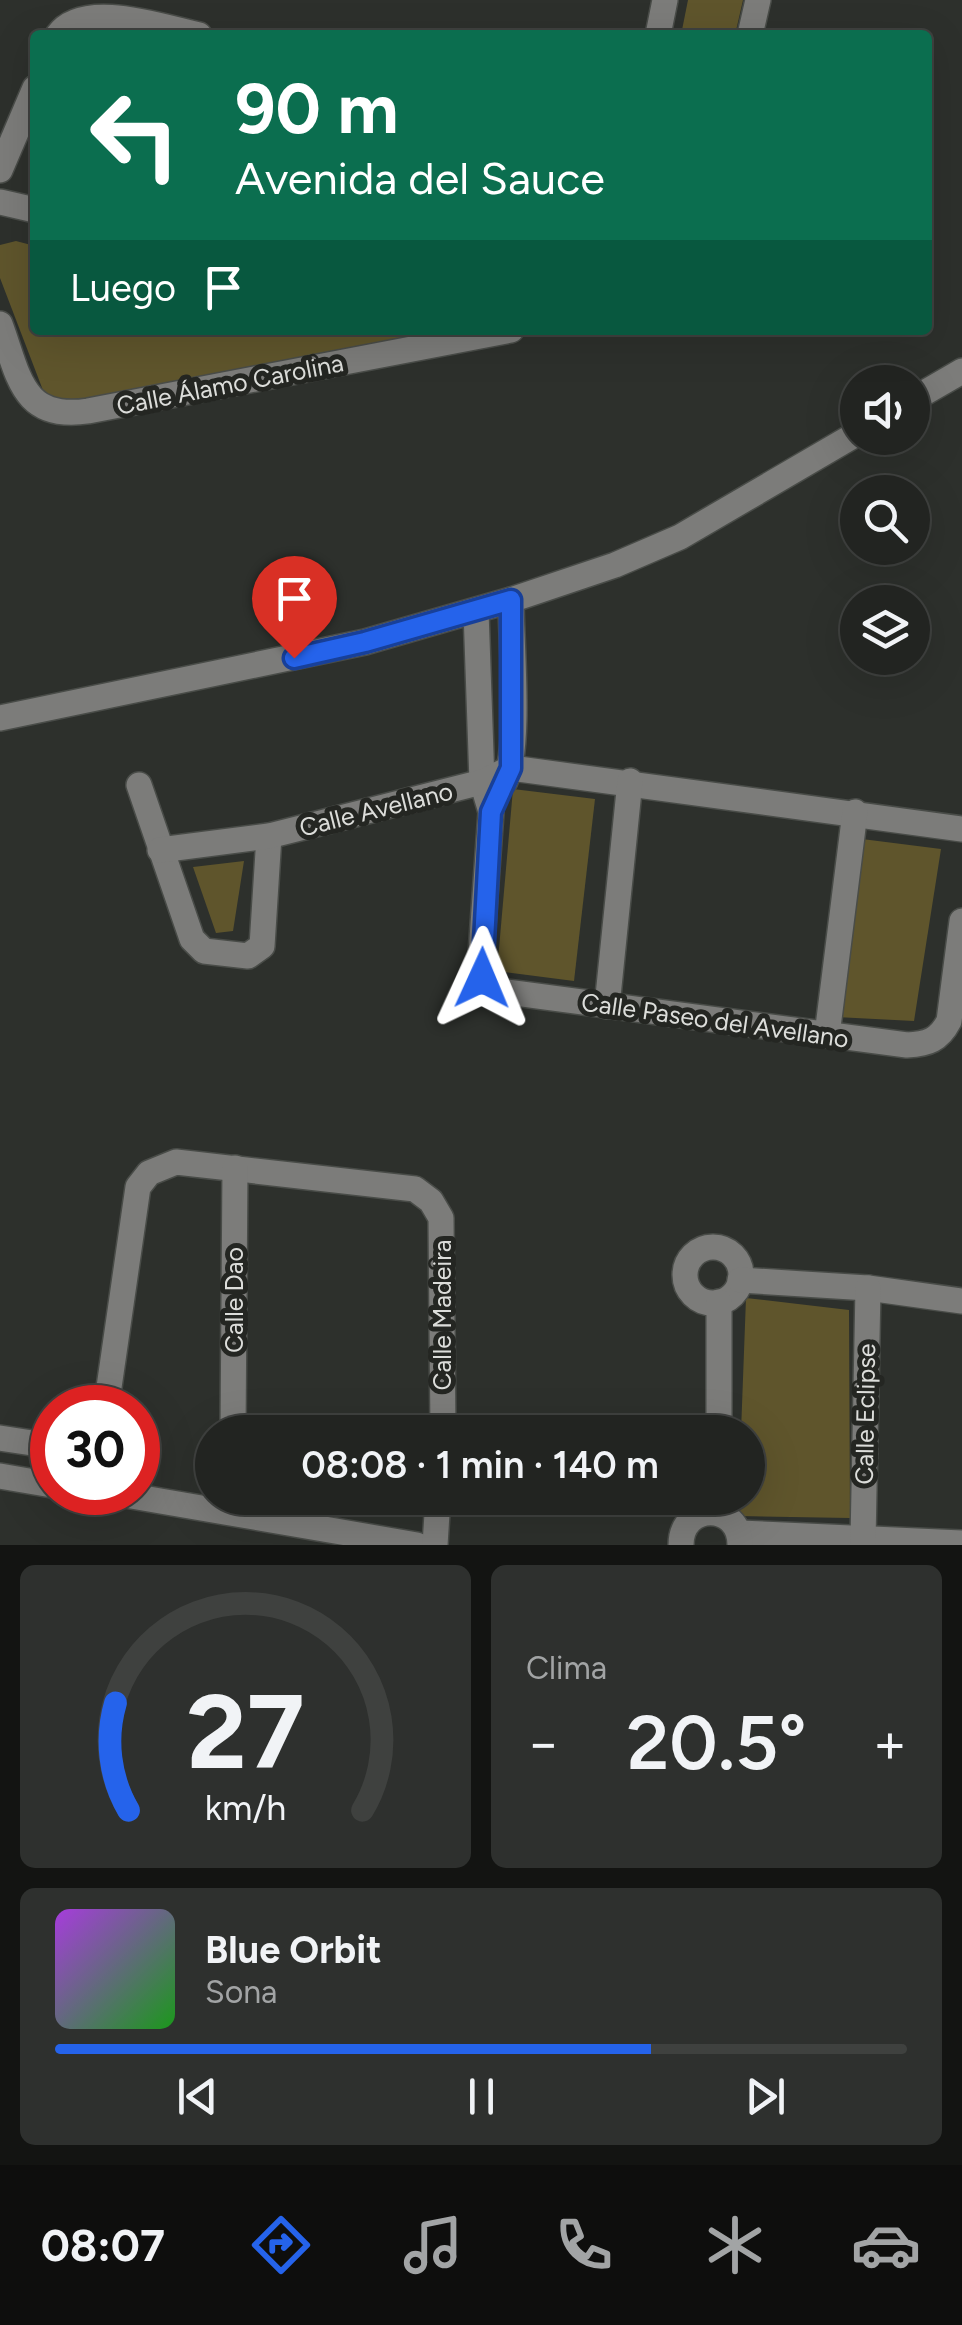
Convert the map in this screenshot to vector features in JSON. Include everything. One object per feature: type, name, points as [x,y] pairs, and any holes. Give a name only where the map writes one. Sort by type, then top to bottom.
[{"type":"street","points":[[659,30],[665,0]]},
{"type":"street","points":[[751,30],[758,0]]},
{"type":"street","points":[[64,26],[86,12],[177,30]]},
{"type":"street","points":[[0,170],[30,100]]},
{"type":"street","points":[[0,202],[30,209]]},
{"type":"street","name":"Calle Álamo Carolina","points":[[0,324],[25,392],[41,407],[58,413],[88,411],[483,335]]},
{"type":"street","points":[[930,390],[962,371]]},
{"type":"street","points":[[0,718],[365,642],[511,600],[680,538],[840,443]]},
{"type":"street","name":"Calle Paseo del Avellano","points":[[491,812],[511,768],[511,600]]},
{"type":"street","name":"Calle Paseo del Avellano","points":[[476,611],[482,782],[491,812],[482,978],[492,990],[907,1046],[926,1044],[941,1036],[949,1021],[962,921]]},
{"type":"street","points":[[482,782],[511,768],[630,781],[962,829]]},
{"type":"street","points":[[607,1006],[630,781]]},
{"type":"street","name":"Calle Avellano","points":[[270,836],[262,946],[248,956],[197,948],[160,850],[270,836],[482,782]]},
{"type":"street","points":[[139,785],[160,850]]},
{"type":"street","points":[[828,1035],[854,812]]},
{"type":"street","points":[[109,1385],[138,1187],[149,1173],[176,1162],[234,1168]]},
{"type":"street","name":"Calle Madeira","points":[[234,1168],[415,1189],[432,1201],[441,1218],[442,1415]]},
{"type":"street","name":"Calle Dao","points":[[234,1168],[234,1415]]},
{"type":"street","points":[[708,1247],[726,1250],[738,1263],[740,1280],[731,1296],[719,1302],[705,1302],[690,1291],[685,1273],[692,1256],[708,1247]]},
{"type":"street","points":[[740,1280],[868,1288],[962,1301]]},
{"type":"street","name":"Calle Eclipse","points":[[863,1541],[868,1288]]},
{"type":"street","points":[[719,1302],[719,1415]]},
{"type":"street","points":[[0,1438],[30,1443]]},
{"type":"street","points":[[0,1476],[30,1481]]},
{"type":"street","points":[[160,1498],[195,1502]]},
{"type":"street","points":[[274,1515],[418,1545]]},
{"type":"street","points":[[434,1545],[437,1515]]},
{"type":"street","points":[[681,1545],[685,1526],[699,1515]]},
{"type":"street","points":[[728,1515],[736,1524],[740,1539],[962,1543]]},
{"type":"shaded area","points":[[688,0],[743,0],[736,30],[682,30]]},
{"type":"shaded area","points":[[16,241],[30,245],[30,335],[415,337],[49,406],[0,278],[0,245]]},
{"type":"shaded area","points":[[513,789],[595,799],[574,981],[497,971]]},
{"type":"shaded area","points":[[862,839],[941,849],[914,1021],[836,1017]]},
{"type":"shaded area","points":[[244,861],[233,931],[216,933],[193,867]]},
{"type":"shaded area","points":[[746,1298],[849,1310],[850,1518],[738,1516],[765,1515],[765,1415],[742,1415]]},
{"type":"route","points":[[294,658],[511,600],[511,768],[491,812],[482,978]]}]
